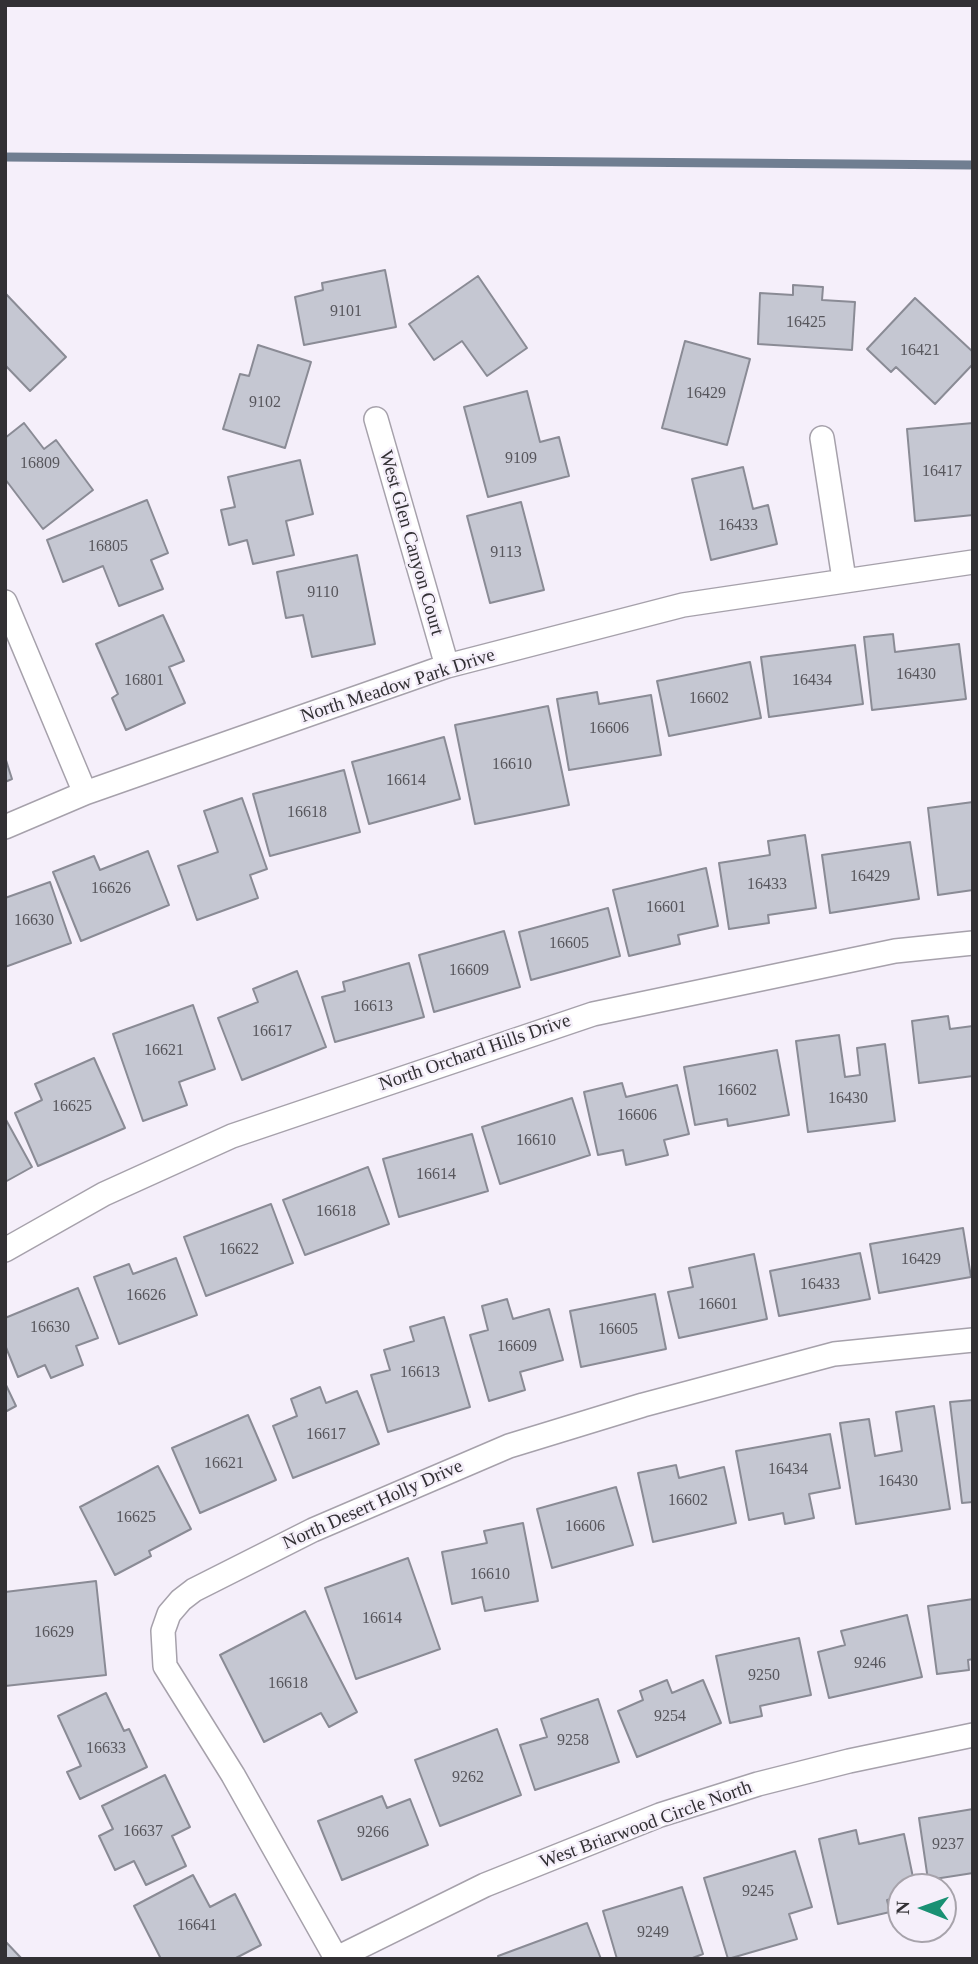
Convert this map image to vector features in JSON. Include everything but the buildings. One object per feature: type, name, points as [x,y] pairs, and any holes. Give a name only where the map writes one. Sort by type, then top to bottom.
[{"type":"street","name":"West Glen Canyon Court","points":[[376,419],[447,666]]},
{"type":"street","points":[[822,438],[844,579]]},
{"type":"street","name":"North Meadow Park Drive","points":[[5,827],[85,793],[447,666],[683,605],[844,579],[973,562]]},
{"type":"street","points":[[5,602],[85,793]]},
{"type":"street","name":"North Orchard Hills Drive","points":[[5,1250],[104,1195],[232,1136],[593,1014],[895,951],[973,943]]},
{"type":"street","name":"North Desert Holly Drive","points":[[336,1958],[246,1798],[165,1666],[163,1631],[169,1614],[181,1600],[194,1590],[313,1530],[509,1446],[643,1405],[834,1354],[973,1340]]},
{"type":"street","name":"West Briarwood Circle North","points":[[336,1958],[485,1885],[660,1815],[823,1768],[973,1735]]},
{"type":"waterway","points":[[5,157],[973,165]]}]
